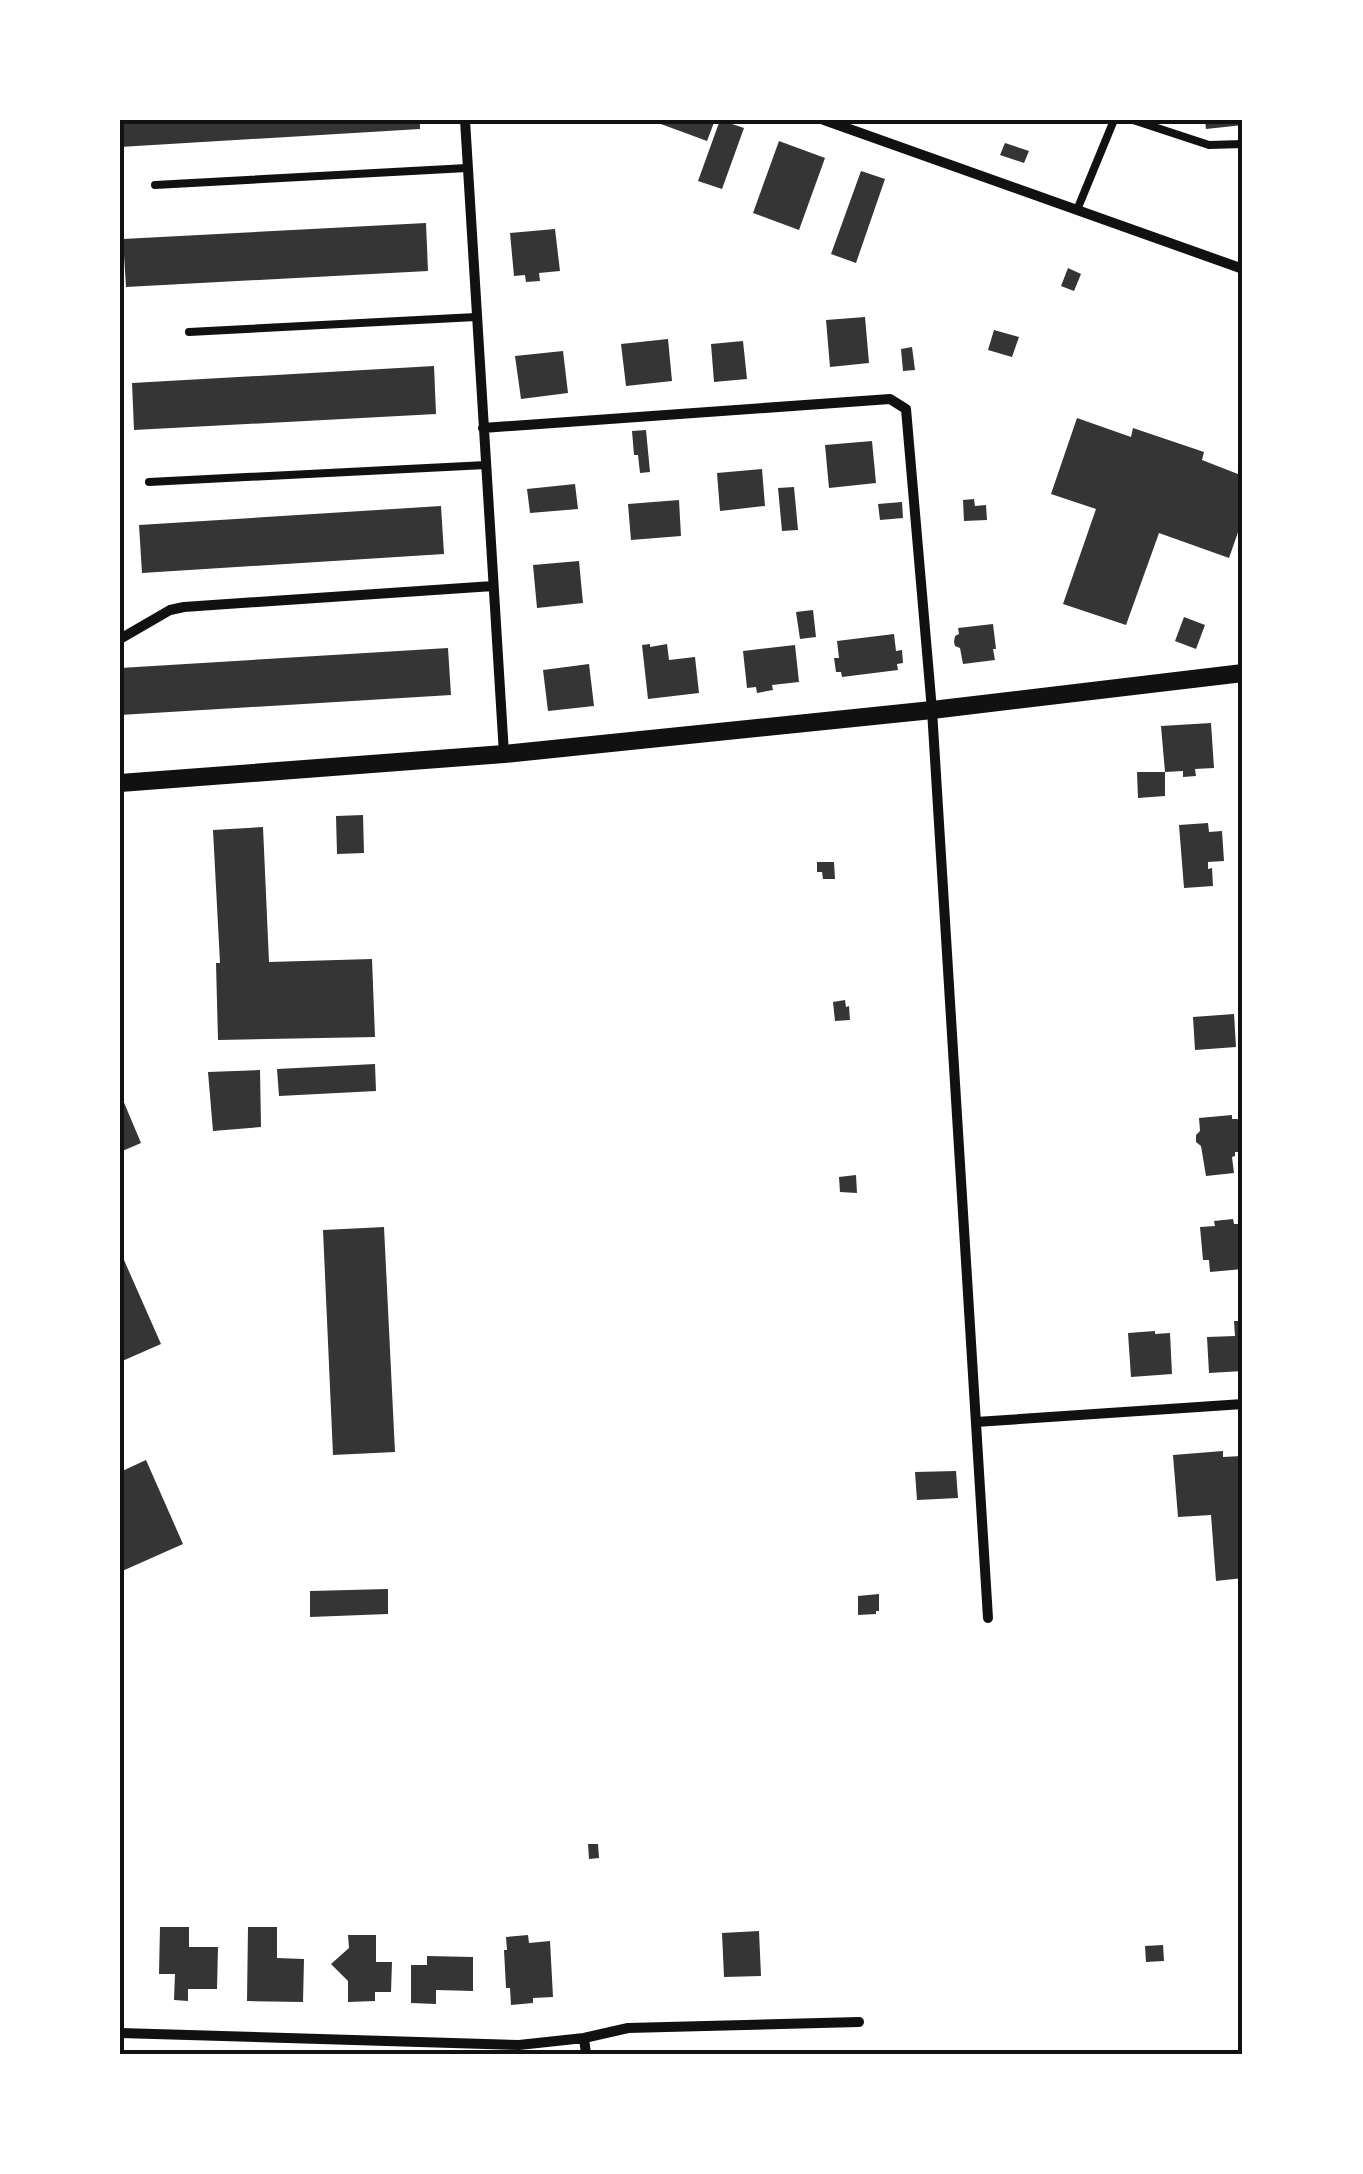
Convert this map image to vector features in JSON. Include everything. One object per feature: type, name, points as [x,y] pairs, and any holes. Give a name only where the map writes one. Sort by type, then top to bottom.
[{"type":"street","points":[[465,120],[504,754]]},
{"type":"street","points":[[824,120],[1243,268]]},
{"type":"street","points":[[483,428],[890,399],[906,408],[932,710],[988,1618]]},
{"type":"street","points":[[120,640],[170,610],[184,607],[494,586]]},
{"type":"street","points":[[120,783],[504,754],[1243,673]]},
{"type":"street","points":[[976,1422],[1243,1404]]},
{"type":"street","points":[[120,2033],[520,2045],[584,2038],[628,2028],[859,2022]]},
{"type":"street","points":[[584,2038],[586,2054]]},
{"type":"lane","points":[[1078,210],[1114,120]]},
{"type":"lane","points":[[1133,120],[1208,145],[1243,144]]},
{"type":"lane","points":[[156,185],[467,168]]},
{"type":"lane","points":[[189,332],[476,317]]},
{"type":"lane","points":[[149,482],[486,465]]},
{"type":"building","points":[[120,120],[420,120],[420,129],[120,147]]},
{"type":"building","points":[[650,120],[715,120],[707,141]]},
{"type":"building","points":[[720,120],[744,128],[722,189],[698,181]]},
{"type":"building","points":[[1205,120],[1243,120],[1243,125],[1206,129]]},
{"type":"building","points":[[779,141],[825,158],[799,230],[753,213]]},
{"type":"building","points":[[1005,143],[1029,151],[1024,163],[1000,155]]},
{"type":"building","points":[[861,171],[885,179],[856,263],[831,254]]},
{"type":"building","points":[[426,223],[428,271],[126,287],[123,239]]},
{"type":"building","points":[[555,229],[560,271],[539,273],[540,281],[526,282],[525,275],[514,276],[510,233]]},
{"type":"building","points":[[1068,268],[1081,274],[1074,291],[1061,286]]},
{"type":"building","points":[[865,317],[869,363],[830,367],[826,320]]},
{"type":"building","points":[[994,330],[1019,337],[1012,357],[988,350]]},
{"type":"building","points":[[668,339],[672,381],[626,386],[621,344]]},
{"type":"building","points":[[743,341],[747,379],[714,382],[711,344]]},
{"type":"building","points":[[912,347],[915,370],[903,371],[901,349]]},
{"type":"building","points":[[563,351],[568,393],[521,399],[515,356]]},
{"type":"building","points":[[434,366],[436,414],[134,430],[132,383]]},
{"type":"building","points":[[1077,418],[1131,437],[1133,428],[1204,452],[1202,460],[1243,476],[1243,518],[1229,558],[1159,533],[1126,625],[1063,604],[1096,509],[1051,494]]},
{"type":"building","points":[[646,430],[650,472],[640,473],[632,431]]},
{"type":"building","points":[[872,441],[876,483],[829,488],[825,445]]},
{"type":"building","points":[[762,469],[765,506],[720,511],[717,473]]},
{"type":"building","points":[[575,484],[578,509],[530,513],[527,489]]},
{"type":"building","points":[[794,487],[798,530],[782,531],[778,488]]},
{"type":"building","points":[[974,499],[975,506],[986,505],[987,520],[964,521],[963,500]]},
{"type":"building","points":[[679,500],[681,536],[631,540],[628,504]]},
{"type":"building","points":[[902,502],[903,518],[880,520],[878,504]]},
{"type":"building","points":[[441,506],[444,554],[142,573],[139,525]]},
{"type":"building","points":[[579,561],[583,603],[537,608],[533,565]]},
{"type":"building","points":[[813,610],[816,637],[800,639],[796,612]]},
{"type":"building","points":[[1184,617],[1205,625],[1196,649],[1175,641]]},
{"type":"building","points":[[993,624],[995,660],[963,664],[960,648],[954,642],[958,628]]},
{"type":"building","points":[[894,634],[896,651],[902,650],[903,663],[897,664],[898,670],[842,677],[841,672],[836,672],[837,641]]},
{"type":"building","points":[[667,644],[669,660],[695,657],[699,693],[648,699],[642,645]]},
{"type":"building","points":[[795,645],[799,682],[772,685],[773,690],[757,693],[756,687],[747,688],[743,651]]},
{"type":"building","points":[[448,648],[451,695],[120,715],[120,668]]},
{"type":"building","points":[[589,664],[594,706],[548,711],[543,670]]},
{"type":"building","points":[[1211,723],[1214,768],[1195,769],[1196,776],[1183,777],[1183,771],[1165,772],[1161,726]]},
{"type":"building","points":[[1137,772],[1165,772],[1165,796],[1138,798]]},
{"type":"building","points":[[363,815],[364,853],[337,854],[336,816]]},
{"type":"building","points":[[1208,823],[1209,832],[1222,831],[1224,861],[1208,862],[1213,886],[1184,888],[1179,825]]},
{"type":"building","points":[[263,827],[269,962],[372,959],[375,1037],[218,1040],[216,963],[220,963],[213,830]]},
{"type":"building","points":[[817,862],[834,862],[835,879],[823,879],[822,872],[817,872]]},
{"type":"building","points":[[845,1000],[850,1020],[835,1021],[833,1002]]},
{"type":"building","points":[[1234,1014],[1236,1047],[1195,1050],[1193,1017]]},
{"type":"building","points":[[375,1064],[376,1091],[279,1096],[277,1069]]},
{"type":"building","points":[[260,1070],[261,1127],[213,1131],[208,1072]]},
{"type":"building","points":[[120,1093],[141,1143],[120,1152]]},
{"type":"building","points":[[1232,1115],[1232,1119],[1241,1119],[1243,1152],[1235,1152],[1232,1157],[1234,1173],[1206,1176],[1201,1146],[1196,1142],[1199,1118]]},
{"type":"building","points":[[856,1175],[857,1193],[840,1192],[839,1177]]},
{"type":"building","points":[[1233,1219],[1234,1224],[1243,1224],[1243,1269],[1210,1272],[1209,1260],[1203,1260],[1200,1227]]},
{"type":"building","points":[[384,1227],[395,1452],[333,1455],[323,1230]]},
{"type":"building","points":[[124,1260],[161,1344],[120,1362],[120,1262]]},
{"type":"building","points":[[1234,1321],[1243,1321],[1243,1371],[1209,1373],[1207,1337],[1235,1336]]},
{"type":"building","points":[[1128,1333],[1170,1333],[1172,1374],[1131,1377]]},
{"type":"building","points":[[1223,1451],[1223,1457],[1242,1456],[1243,1578],[1216,1581],[1211,1515],[1178,1517],[1173,1455]]},
{"type":"building","points":[[146,1460],[183,1544],[120,1572],[120,1472]]},
{"type":"building","points":[[956,1471],[958,1498],[917,1500],[915,1472]]},
{"type":"building","points":[[388,1589],[388,1614],[310,1617],[310,1591]]},
{"type":"building","points":[[879,1594],[876,1614],[858,1615],[858,1596]]},
{"type":"building","points":[[588,1844],[598,1844],[599,1858],[589,1859]]},
{"type":"building","points":[[160,1927],[189,1927],[189,1947],[218,1947],[217,1989],[188,1989],[188,2001],[174,2000],[175,1974],[159,1974]]},
{"type":"building","points":[[248,1927],[277,1927],[277,1958],[304,1959],[303,2002],[247,2001]]},
{"type":"building","points":[[759,1931],[761,1976],[724,1977],[722,1933]]},
{"type":"building","points":[[348,1935],[376,1935],[376,1962],[392,1962],[391,1992],[375,1992],[375,2001],[348,2002],[348,1981],[331,1964],[349,1948]]},
{"type":"building","points":[[528,1935],[529,1943],[550,1941],[553,1997],[511,2005],[510,1988],[506,1988],[506,1937]]},
{"type":"building","points":[[1163,1945],[1164,1961],[1146,1962],[1145,1946]]},
{"type":"building","points":[[427,1956],[473,1957],[473,1991],[436,1990],[436,2004],[411,2003],[411,1965],[427,1965]]}]
